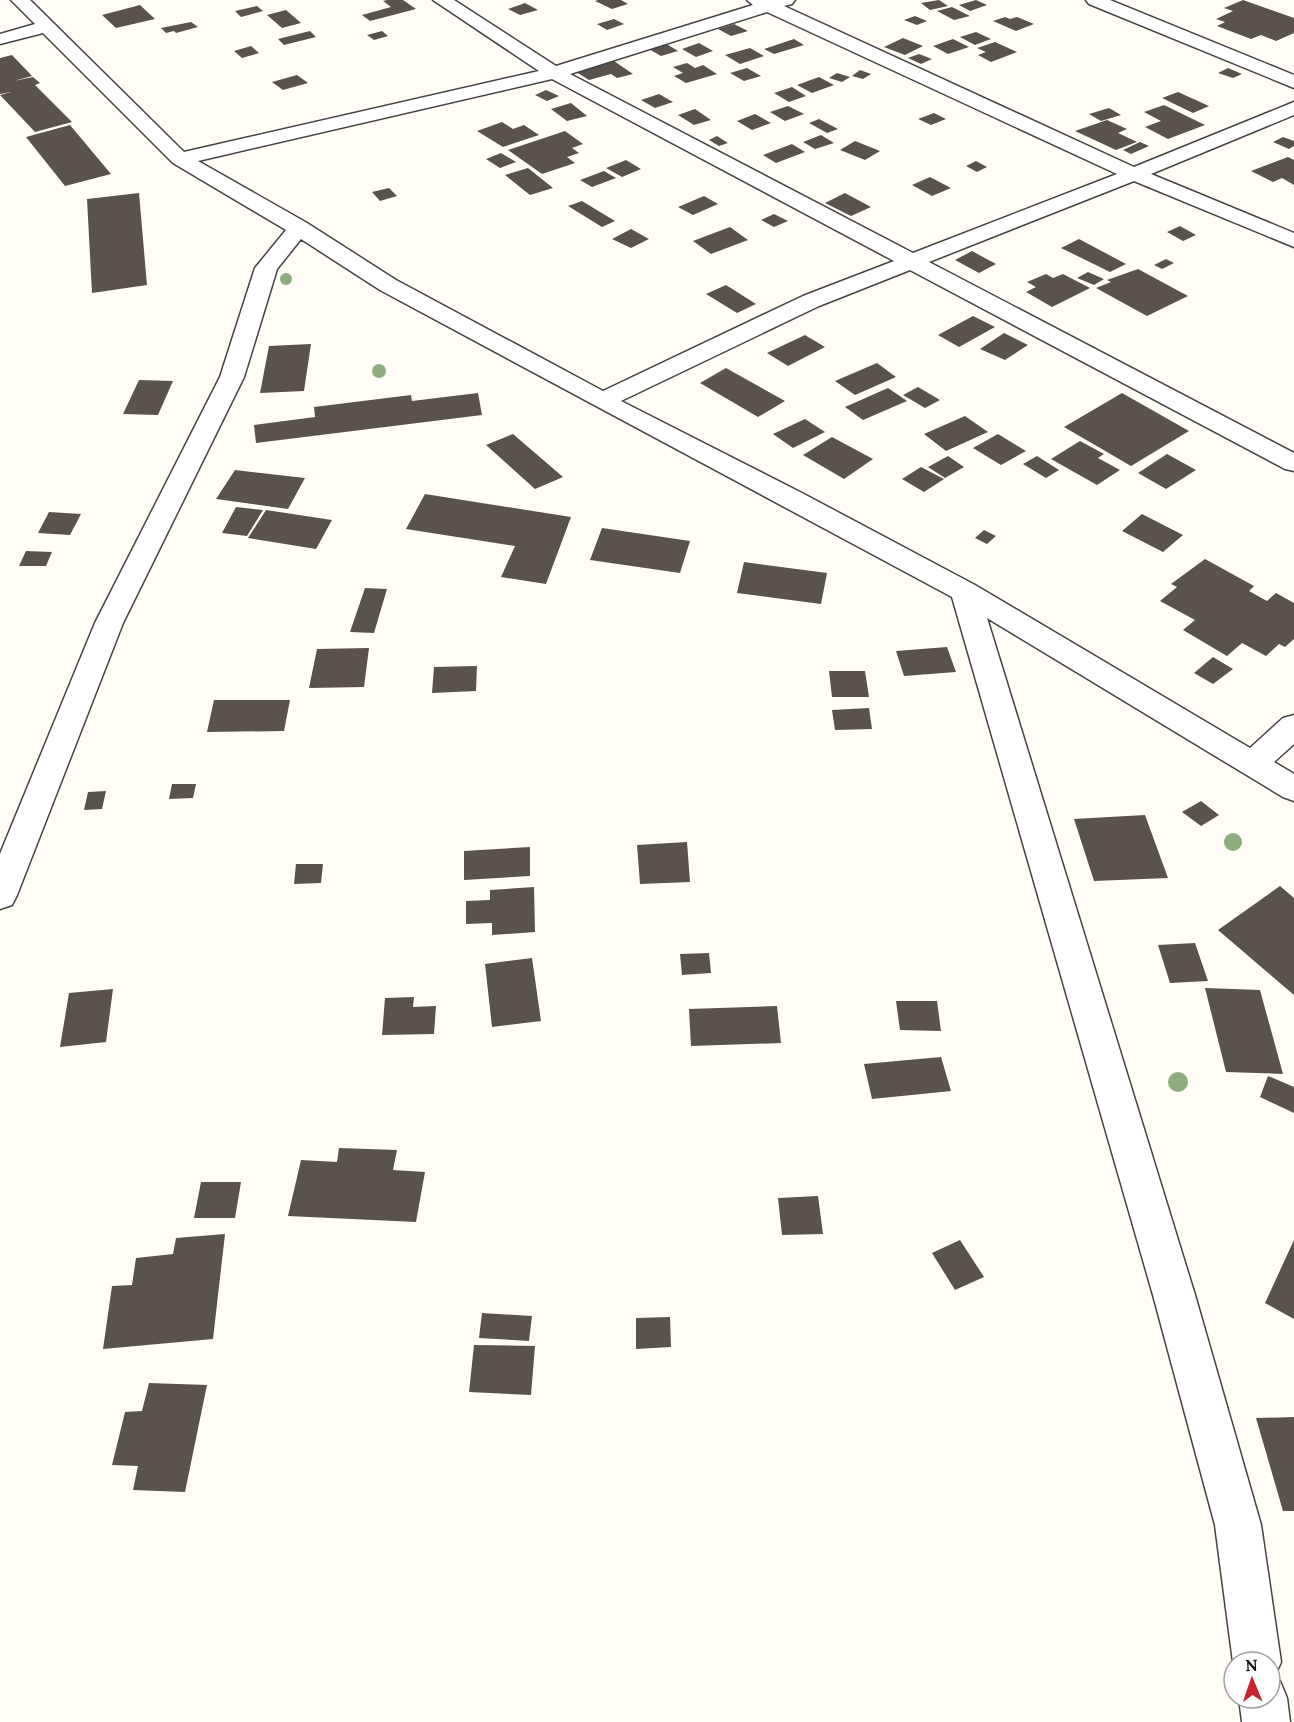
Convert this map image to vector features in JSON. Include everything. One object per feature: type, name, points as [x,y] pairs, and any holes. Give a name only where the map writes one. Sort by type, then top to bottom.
[{"type":"street","points":[[20,0],[180,159],[299,228],[388,285],[602,401],[791,498],[965,592],[1294,789]]},
{"type":"street","points":[[442,0],[554,73],[1294,463]]},
{"type":"street","points":[[180,159],[554,73],[761,3],[786,0]]},
{"type":"street","points":[[1095,0],[1294,82]]},
{"type":"street","points":[[761,3],[1134,174],[1294,241]]},
{"type":"street","points":[[0,39],[48,26]]},
{"type":"street","points":[[602,401],[811,301],[1134,174],[1294,108]]},
{"type":"street","points":[[0,895],[109,623],[232,377],[266,268],[299,228]]},
{"type":"street","points":[[965,592],[1171,1284],[1238,1525],[1255,1650]]},
{"type":"street","points":[[1253,763],[1294,726]]},
{"type":"building","points":[[403,0],[416,9],[370,21],[362,15],[391,7],[383,1]]},
{"type":"building","points":[[621,0],[628,4],[612,9],[595,1]]},
{"type":"building","points":[[939,0],[948,6],[930,10],[921,3]]},
{"type":"building","points":[[976,0],[987,5],[970,11],[959,5]]},
{"type":"building","points":[[1243,0],[1294,18],[1294,33],[1276,41],[1261,35],[1251,39],[1217,26],[1225,22],[1216,19],[1233,11],[1224,8]]},
{"type":"building","points":[[525,3],[538,10],[520,15],[508,9]]},
{"type":"building","points":[[140,5],[155,19],[116,28],[102,15]]},
{"type":"building","points":[[257,6],[263,11],[241,17],[235,11]]},
{"type":"building","points":[[952,7],[970,16],[954,20],[937,11]]},
{"type":"building","points":[[286,10],[301,23],[282,28],[267,15]]},
{"type":"building","points":[[915,16],[927,21],[917,25],[904,20]]},
{"type":"building","points":[[1005,17],[1010,19],[1017,17],[1034,24],[1016,31],[993,21]]},
{"type":"building","points":[[614,19],[624,24],[607,30],[597,24]]},
{"type":"building","points":[[191,22],[198,27],[176,33],[174,31],[166,33],[161,28]]},
{"type":"building","points":[[734,24],[748,31],[731,36],[718,29]]},
{"type":"building","points":[[310,31],[316,37],[284,45],[278,39]]},
{"type":"building","points":[[382,31],[388,36],[374,40],[367,35]]},
{"type":"building","points":[[976,32],[991,39],[975,45],[960,37]]},
{"type":"building","points":[[903,38],[923,46],[905,55],[884,47]]},
{"type":"building","points":[[794,39],[804,45],[774,54],[764,49]]},
{"type":"building","points":[[953,39],[969,47],[948,54],[933,46]]},
{"type":"building","points":[[995,42],[1017,52],[991,62],[978,55],[986,52],[977,48]]},
{"type":"building","points":[[665,43],[678,51],[661,56],[647,48]]},
{"type":"building","points":[[699,43],[713,51],[696,57],[682,49]]},
{"type":"building","points":[[251,46],[259,53],[242,58],[234,51]]},
{"type":"building","points":[[750,48],[764,56],[740,64],[725,55]]},
{"type":"building","points":[[919,54],[932,59],[921,64],[908,58]]},
{"type":"building","points":[[12,55],[32,76],[14,81],[33,77],[40,83],[35,85],[72,122],[35,132],[0,95],[11,92],[0,94],[0,58]]},
{"type":"building","points":[[611,59],[633,74],[617,78],[611,74],[589,80],[573,70]]},
{"type":"building","points":[[687,63],[695,68],[703,65],[717,74],[686,83],[674,76],[683,73],[673,67]]},
{"type":"building","points":[[747,68],[761,76],[744,81],[730,73]]},
{"type":"building","points":[[1228,68],[1242,74],[1233,78],[1218,73]]},
{"type":"building","points":[[860,70],[871,74],[863,79],[852,76]]},
{"type":"building","points":[[837,73],[850,77],[842,82],[829,78]]},
{"type":"building","points":[[297,75],[308,83],[283,90],[272,82]]},
{"type":"building","points":[[819,77],[834,85],[812,93],[797,85]]},
{"type":"building","points":[[792,87],[806,96],[789,102],[774,93]]},
{"type":"building","points":[[546,90],[559,96],[547,101],[535,95]]},
{"type":"building","points":[[1178,92],[1209,106],[1193,113],[1162,98]]},
{"type":"building","points":[[659,94],[673,102],[655,108],[641,100]]},
{"type":"building","points":[[571,103],[587,116],[567,121],[551,109]]},
{"type":"building","points":[[1164,105],[1205,125],[1168,139],[1145,127],[1161,121],[1144,112]]},
{"type":"building","points":[[788,106],[804,114],[785,121],[770,112]]},
{"type":"building","points":[[1109,108],[1121,115],[1101,121],[1089,114]]},
{"type":"building","points":[[695,109],[711,120],[694,125],[678,115]]},
{"type":"building","points":[[934,113],[946,119],[931,125],[918,119]]},
{"type":"building","points":[[755,114],[771,123],[752,130],[737,121]]},
{"type":"building","points":[[819,119],[838,129],[827,133],[809,123]]},
{"type":"building","points":[[1107,120],[1127,129],[1118,133],[1137,142],[1116,150],[1075,131]]},
{"type":"building","points":[[502,122],[513,129],[524,125],[539,135],[503,147],[477,131]]},
{"type":"building","points":[[70,125],[111,174],[65,186],[26,137]]},
{"type":"building","points":[[565,131],[583,144],[572,148],[579,153],[567,157],[575,163],[542,174],[508,150]]},
{"type":"building","points":[[821,135],[834,143],[815,149],[803,142]]},
{"type":"building","points":[[717,136],[728,143],[719,146],[709,140]]},
{"type":"building","points":[[1283,137],[1294,141],[1294,146],[1289,149],[1273,142]]},
{"type":"building","points":[[855,141],[880,151],[865,160],[840,150]]},
{"type":"building","points":[[1140,142],[1149,146],[1131,154],[1123,150]]},
{"type":"building","points":[[792,144],[805,152],[776,163],[763,155]]},
{"type":"building","points":[[501,153],[516,162],[500,168],[486,159]]},
{"type":"building","points":[[1288,157],[1294,160],[1294,185],[1282,178],[1273,182],[1251,171]]},
{"type":"building","points":[[626,160],[641,169],[622,177],[606,168]]},
{"type":"building","points":[[976,161],[987,167],[977,172],[966,166]]},
{"type":"building","points":[[528,168],[553,188],[530,195],[505,175]]},
{"type":"building","points":[[604,171],[616,178],[592,187],[580,180]]},
{"type":"building","points":[[930,177],[951,188],[932,196],[912,185]]},
{"type":"building","points":[[389,188],[397,196],[380,201],[372,192]]},
{"type":"building","points":[[139,193],[147,285],[92,293],[87,199]]},
{"type":"building","points":[[845,193],[871,207],[851,216],[825,203]]},
{"type":"building","points":[[704,196],[718,204],[693,215],[678,207]]},
{"type":"building","points":[[582,201],[615,221],[602,227],[568,206]]},
{"type":"building","points":[[774,214],[788,221],[774,227],[761,220]]},
{"type":"building","points":[[1180,226],[1196,235],[1183,241],[1167,232]]},
{"type":"building","points":[[730,227],[748,240],[711,254],[693,241]]},
{"type":"building","points":[[631,229],[649,239],[631,248],[612,239]]},
{"type":"building","points":[[1079,239],[1126,264],[1110,272],[1061,248]]},
{"type":"building","points":[[972,251],[996,264],[979,273],[955,260]]},
{"type":"building","points":[[1166,259],[1174,263],[1162,269],[1154,265]]},
{"type":"building","points":[[1138,269],[1188,296],[1147,316],[1096,288],[1111,282],[1107,280]]},
{"type":"building","points":[[1088,272],[1104,279],[1094,285],[1077,278]]},
{"type":"building","points":[[1046,274],[1053,278],[1063,274],[1090,288],[1052,307],[1026,292],[1036,287],[1027,282]]},
{"type":"building","points":[[726,285],[756,304],[737,313],[706,294]]},
{"type":"building","points":[[973,316],[995,327],[959,347],[938,335]]},
{"type":"building","points":[[1004,333],[1028,345],[1005,360],[980,349]]},
{"type":"building","points":[[805,335],[825,347],[788,366],[767,353]]},
{"type":"building","points":[[311,344],[304,391],[260,393],[269,346]]},
{"type":"building","points":[[877,363],[896,377],[855,395],[835,381]]},
{"type":"building","points":[[726,368],[785,401],[758,417],[700,383]]},
{"type":"building","points":[[139,380],[173,381],[158,415],[123,414]]},
{"type":"building","points":[[918,387],[940,400],[925,408],[903,395]]},
{"type":"building","points":[[888,388],[907,401],[863,420],[845,407]]},
{"type":"building","points":[[478,393],[482,415],[256,443],[254,425],[315,417],[314,407],[411,395],[412,401]]},
{"type":"building","points":[[1122,393],[1189,431],[1131,466],[1064,427]]},
{"type":"building","points":[[965,416],[988,432],[946,451],[924,434]]},
{"type":"building","points":[[805,419],[825,432],[793,448],[773,434]]},
{"type":"building","points":[[513,434],[563,477],[535,489],[486,445]]},
{"type":"building","points":[[998,434],[1026,451],[1001,465],[973,448]]},
{"type":"building","points":[[832,437],[873,459],[844,479],[803,455]]},
{"type":"building","points":[[1080,441],[1104,454],[1098,458],[1120,470],[1097,485],[1051,459]]},
{"type":"building","points":[[1167,454],[1196,470],[1166,489],[1138,473]]},
{"type":"building","points":[[948,456],[964,467],[945,478],[928,467]]},
{"type":"building","points":[[1037,456],[1059,470],[1046,478],[1023,464]]},
{"type":"building","points":[[921,467],[944,479],[924,492],[902,479]]},
{"type":"building","points":[[235,470],[305,478],[288,509],[216,499]]},
{"type":"building","points":[[425,494],[571,517],[546,584],[501,577],[515,546],[406,529]]},
{"type":"building","points":[[236,507],[263,510],[247,536],[222,533]]},
{"type":"building","points":[[266,510],[332,520],[316,549],[248,538]]},
{"type":"building","points":[[49,512],[81,514],[70,535],[38,533]]},
{"type":"building","points":[[1142,514],[1183,535],[1163,552],[1122,531]]},
{"type":"building","points":[[602,528],[690,541],[680,573],[590,560]]},
{"type":"building","points":[[984,530],[996,536],[987,544],[975,538]]},
{"type":"building","points":[[26,551],[52,552],[46,566],[19,566]]},
{"type":"building","points":[[1205,559],[1254,586],[1249,591],[1267,601],[1276,593],[1294,603],[1294,639],[1285,647],[1279,644],[1266,656],[1242,643],[1227,656],[1183,630],[1195,620],[1160,601],[1177,587],[1171,584]]},
{"type":"building","points":[[744,562],[827,573],[821,604],[737,593]]},
{"type":"building","points":[[365,588],[387,589],[374,633],[350,632]]},
{"type":"building","points":[[947,647],[956,672],[904,676],[896,651]]},
{"type":"building","points":[[369,648],[364,687],[309,688],[317,649]]},
{"type":"building","points":[[1213,657],[1233,669],[1213,684],[1194,673]]},
{"type":"building","points":[[477,666],[476,691],[432,693],[434,667]]},
{"type":"building","points":[[829,671],[865,671],[869,697],[832,697]]},
{"type":"building","points":[[214,700],[290,700],[284,731],[207,732]]},
{"type":"building","points":[[869,708],[872,729],[835,730],[832,710]]},
{"type":"building","points":[[172,784],[196,784],[193,798],[169,799]]},
{"type":"building","points":[[106,791],[102,809],[84,810],[88,792]]},
{"type":"building","points":[[1201,801],[1219,815],[1201,826],[1182,812]]},
{"type":"building","points":[[1145,815],[1168,878],[1094,881],[1074,819]]},
{"type":"building","points":[[687,842],[690,882],[640,884],[637,845]]},
{"type":"building","points":[[530,847],[530,876],[464,880],[464,851]]},
{"type":"building","points":[[296,864],[323,864],[321,883],[294,884]]},
{"type":"building","points":[[1280,886],[1294,898],[1294,995],[1218,930]]},
{"type":"building","points":[[534,887],[535,932],[492,935],[492,923],[466,924],[466,901],[490,900],[490,890]]},
{"type":"building","points":[[1195,943],[1208,981],[1170,983],[1158,945]]},
{"type":"building","points":[[709,953],[711,973],[682,975],[680,954]]},
{"type":"building","points":[[532,958],[541,1021],[492,1027],[485,964]]},
{"type":"building","points":[[1205,988],[1260,990],[1283,1074],[1226,1072]]},
{"type":"building","points":[[113,989],[106,1042],[60,1047],[69,993]]},
{"type":"building","points":[[414,997],[413,1007],[436,1006],[434,1034],[382,1035],[385,998]]},
{"type":"building","points":[[896,1001],[937,1001],[941,1031],[900,1030]]},
{"type":"building","points":[[777,1006],[781,1043],[691,1046],[689,1009]]},
{"type":"building","points":[[941,1057],[951,1091],[872,1099],[864,1064]]},
{"type":"building","points":[[1268,1076],[1294,1087],[1294,1113],[1260,1097]]},
{"type":"building","points":[[339,1148],[397,1150],[393,1170],[425,1172],[416,1222],[288,1216],[301,1160],[337,1162]]},
{"type":"building","points":[[201,1182],[241,1182],[235,1218],[194,1218]]},
{"type":"building","points":[[818,1196],[823,1234],[782,1235],[778,1198]]},
{"type":"building","points":[[225,1234],[213,1339],[103,1349],[112,1286],[132,1285],[136,1258],[173,1254],[176,1238]]},
{"type":"building","points":[[960,1240],[984,1277],[955,1290],[932,1253]]},
{"type":"building","points":[[1294,1240],[1294,1319],[1265,1303]]},
{"type":"building","points":[[482,1313],[532,1316],[529,1341],[479,1338]]},
{"type":"building","points":[[670,1317],[671,1347],[636,1349],[636,1318]]},
{"type":"building","points":[[474,1345],[535,1346],[531,1395],[469,1392]]},
{"type":"building","points":[[149,1383],[207,1385],[185,1492],[133,1490],[138,1466],[112,1465],[125,1412],[142,1411]]},
{"type":"building","points":[[1294,1417],[1294,1511],[1283,1511],[1256,1418]]}]
